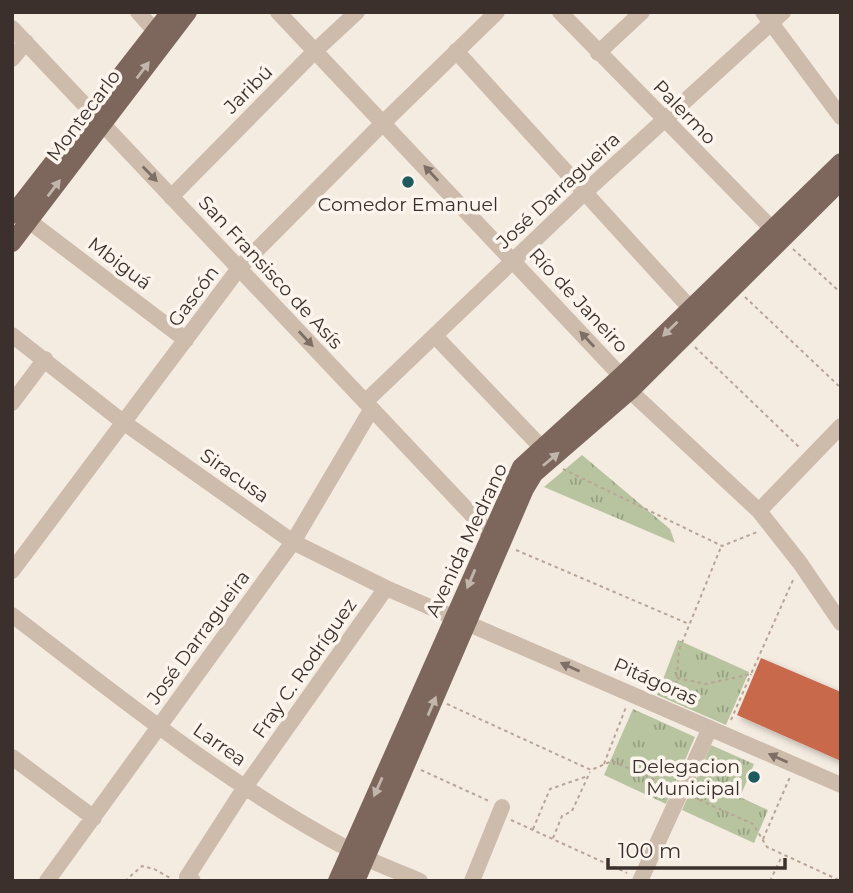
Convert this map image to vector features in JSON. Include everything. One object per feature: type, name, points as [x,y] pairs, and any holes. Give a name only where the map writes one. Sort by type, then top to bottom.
[{"type":"main road","name":"Montecarlo","points":[[160,36],[170,12]]},
{"type":"main road","name":"Montecarlo","points":[[12,243],[21,218],[160,36],[188,12]]},
{"type":"main road","name":"Avenida Medrano","points":[[356,881],[358,855],[496,539],[545,455],[684,336],[734,287],[841,162]]},
{"type":"main road","name":"Avenida Medrano","points":[[626,384],[691,309],[841,181]]},
{"type":"main road","name":"Avenida Medrano","points":[[337,881],[358,855],[407,764],[435,698],[461,619]]},
{"type":"street","points":[[138,12],[160,36]]},
{"type":"street","name":"Río de Janeiro","points":[[278,12],[514,261],[626,384],[759,511],[800,563],[841,623]]},
{"type":"street","name":"Jaribú","points":[[172,197],[357,12]]},
{"type":"street","name":"Gascón","points":[[12,572],[240,267],[383,122],[497,12]]},
{"type":"street","name":"Palermo","points":[[560,12],[777,235]]},
{"type":"street","points":[[598,53],[642,12]]},
{"type":"street","name":"José Darragueira","points":[[47,881],[293,542],[368,406],[435,336],[585,191],[664,120],[766,18],[783,12]]},
{"type":"street","points":[[766,18],[841,117]]},
{"type":"street","name":"San Fransisco de Asís","points":[[12,28],[496,539]]},
{"type":"street","points":[[12,59],[26,42]]},
{"type":"street","points":[[456,51],[691,309]]},
{"type":"street","name":"Mbiguá","points":[[21,218],[186,340]]},
{"type":"street","name":"Siracusa","points":[[12,335],[123,422],[293,542],[386,588],[461,619]]},
{"type":"street","points":[[435,336],[545,455]]},
{"type":"street","points":[[12,403],[45,359]]},
{"type":"street","points":[[759,511],[841,426]]},
{"type":"street","name":"Fray C. Rodríguez","points":[[185,879],[245,788],[386,588]]},
{"type":"street","name":"Larrea","points":[[12,615],[159,727],[245,788],[358,855],[420,881]]},
{"type":"street","name":"Pitágoras","points":[[461,619],[841,785]]},
{"type":"street","points":[[641,880],[681,791],[717,731]]},
{"type":"street","points":[[12,757],[93,818]]},
{"type":"street","points":[[471,881],[501,811]]},
{"type":"path","points":[[777,235],[841,293]]},
{"type":"path","points":[[734,287],[841,388]]},
{"type":"path","points":[[684,336],[810,458]]},
{"type":"path","points":[[545,455],[722,546]]},
{"type":"path","points":[[674,712],[679,650],[722,546],[771,526]]},
{"type":"path","points":[[496,539],[689,624]]},
{"type":"path","points":[[717,731],[751,674],[800,563]]},
{"type":"path","points":[[677,678],[705,684],[751,674]]},
{"type":"path","points":[[603,765],[631,694]]},
{"type":"path","points":[[435,698],[590,770],[612,761],[681,791],[752,824],[767,847],[841,881]]},
{"type":"path","points":[[407,764],[533,830],[641,880]]},
{"type":"path","points":[[763,840],[795,765]]},
{"type":"path","points":[[553,839],[562,816],[572,811],[590,770]]},
{"type":"path","points":[[533,830],[550,789],[588,776]]},
{"type":"path","points":[[770,881],[782,855]]},
{"type":"path","points":[[125,881],[142,866],[185,879]]},
{"type":"green space","points":[[582,455],[670,529],[675,543],[544,487]]},
{"type":"green space","points":[[678,640],[749,672],[726,725],[657,695]]},
{"type":"green space","points":[[633,709],[695,737],[666,804],[604,775]]},
{"type":"green space","points":[[711,745],[754,764],[740,797],[768,810],[754,843],[682,810]]},
{"type":"building","points":[[761,658],[841,692],[841,761],[737,715]]},
{"type":"place","name":"Comedor Emanuel","points":[[408,182]]},
{"type":"place","name":"Delegacion Municipal","points":[[754,777]]}]
